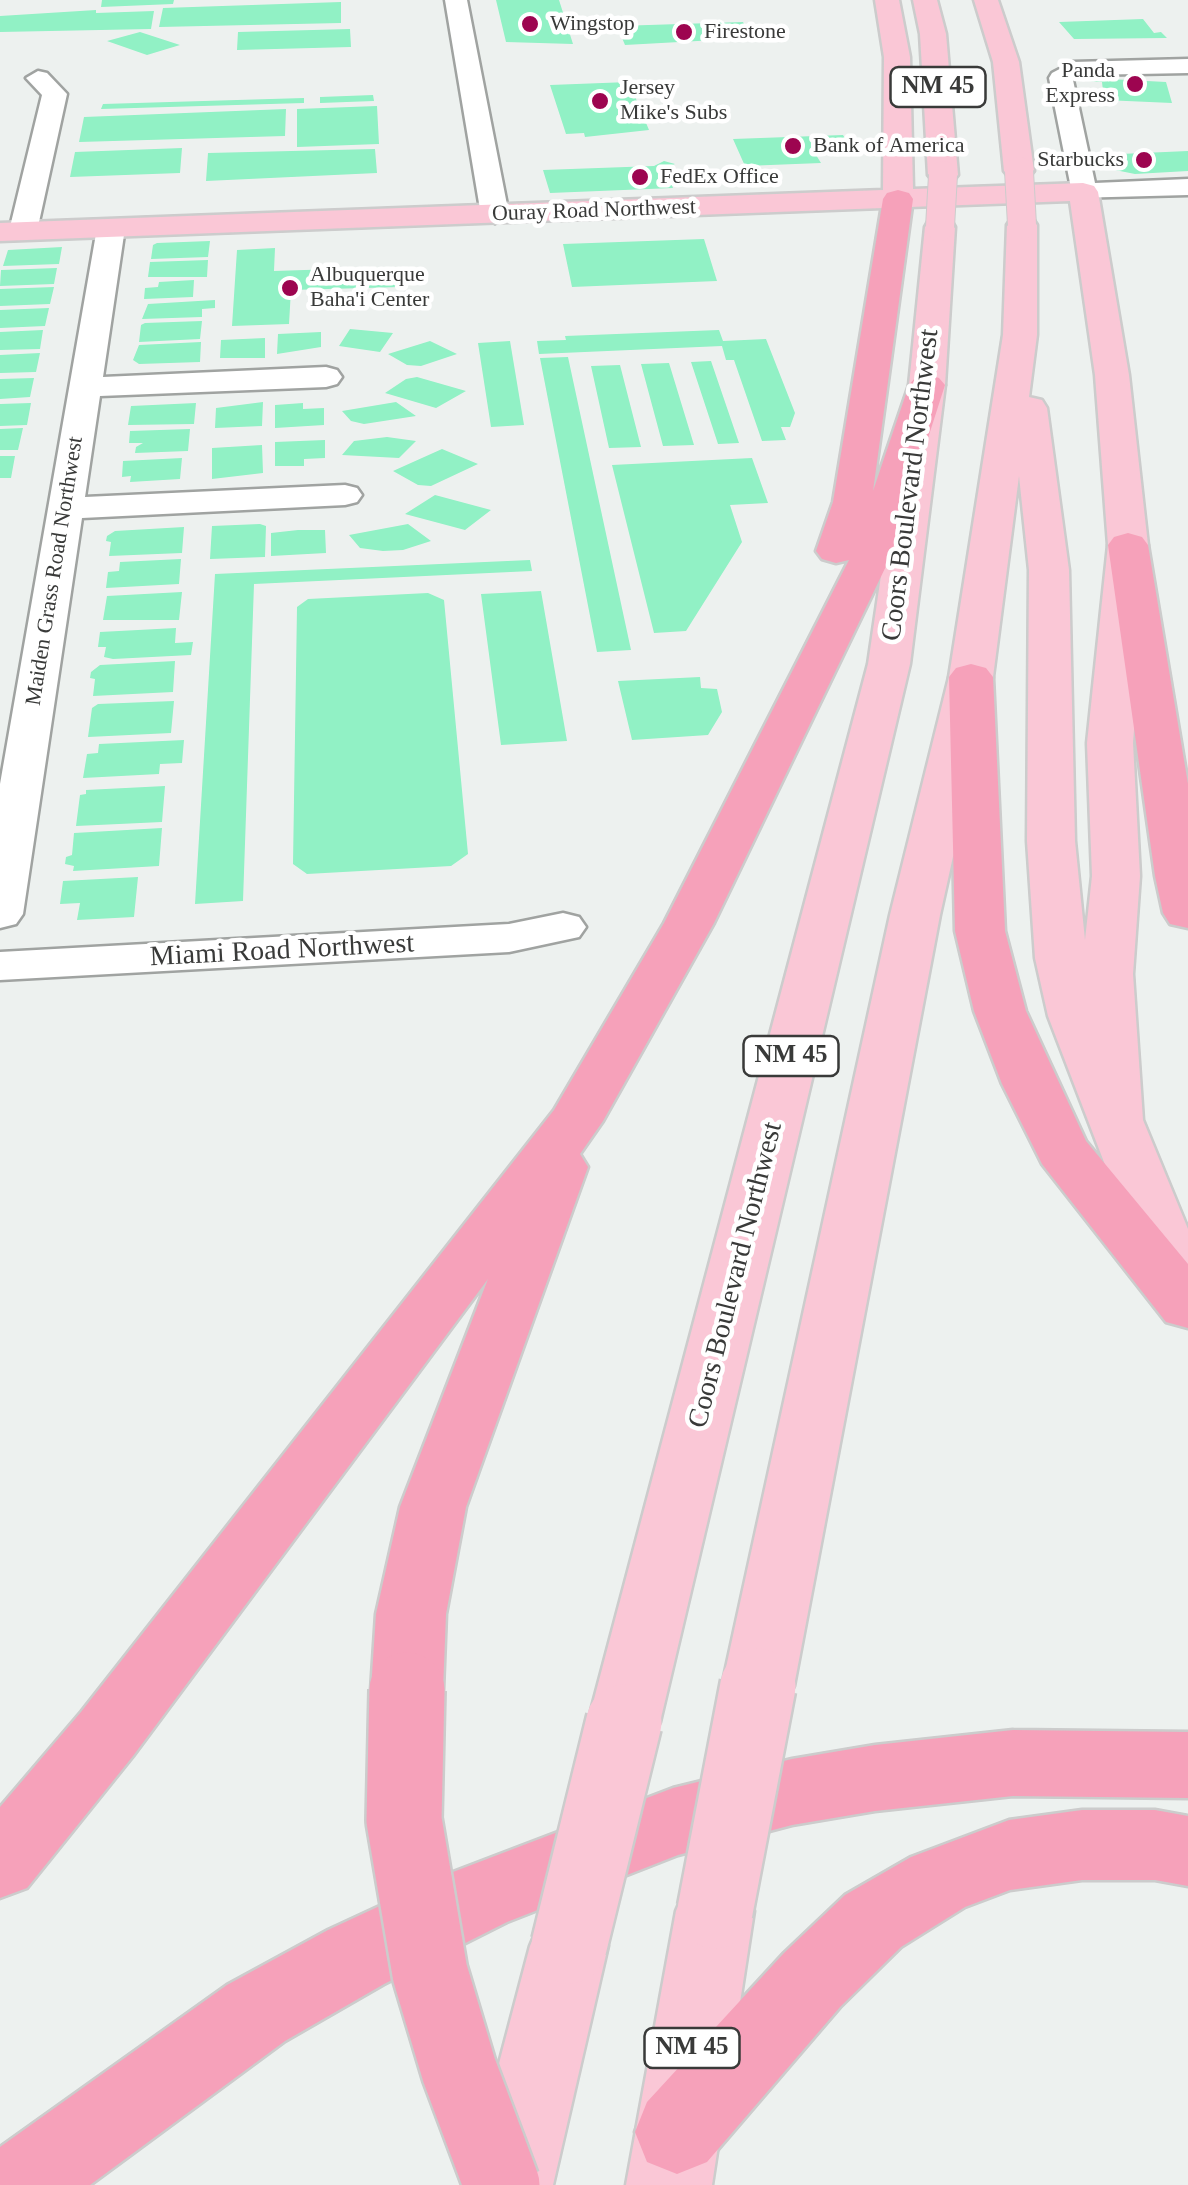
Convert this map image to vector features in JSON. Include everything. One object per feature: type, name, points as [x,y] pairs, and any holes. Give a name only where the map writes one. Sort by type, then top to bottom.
[{"type":"highway","points":[[819,664],[811,628],[852,502],[898,198]]},
{"type":"highway","points":[[0,1863],[107,1734],[575,1122],[690,923],[869,560],[927,385]]},
{"type":"highway","points":[[1128,545],[1188,913]]},
{"type":"highway","points":[[970,677],[980,930],[1000,1012],[1029,1084],[1062,1150],[1188,1305]]},
{"type":"highway","points":[[506,2185],[460,2070],[430,1973],[404,1820],[411,1614],[433,1508],[575,1122]]},
{"type":"highway","points":[[19,2185],[256,2013],[356,1957],[480,1897],[673,1822],[792,1792],[874,1778],[1012,1763],[1188,1765]]},
{"type":"highway","points":[[673,2159],[812,1980],[873,1920],[938,1882],[1009,1855],[1082,1845],[1155,1845],[1188,1851]]},
{"type":"main road","points":[[887,0],[898,57],[898,198]]},
{"type":"main road","name":"Coors Boulevard Northwest","points":[[506,2185],[889,664],[927,385],[943,175],[934,50],[925,0]]},
{"type":"main road","name":"NM 45","points":[[673,2159],[758,1686],[915,916],[970,677],[1020,335],[1019,171],[1006,62],[986,0]]},
{"type":"main road","name":"Ouray Road Northwest","points":[[12,232],[1083,192]]},
{"type":"main road","points":[[1083,192],[1112,375],[1128,545],[1110,743],[1116,876],[1106,974],[1126,1140]]},
{"type":"main road","points":[[1020,335],[1049,570],[1051,841],[1062,958],[1074,1016],[1188,1305]]},
{"type":"street","points":[[456,0],[495,215]]},
{"type":"street","points":[[1083,192],[1062,78],[1065,73],[1101,66],[1186,66]]},
{"type":"street","points":[[12,232],[55,94],[38,78]]},
{"type":"street","name":"Ouray Road Northwest","points":[[1083,192],[1188,188]]},
{"type":"street","name":"Maiden Grass Road Northwest","points":[[0,914],[112,228]]},
{"type":"street","points":[[86,387],[326,378]]},
{"type":"street","points":[[64,508],[345,495]]},
{"type":"street","name":"Miami Road Northwest","points":[[0,966],[509,938],[563,927]]},
{"type":"building","points":[[102,0],[174,0],[173,4],[101,7]]},
{"type":"building","points":[[496,0],[559,0],[573,44],[506,42]]},
{"type":"building","points":[[341,2],[341,23],[159,27],[163,8]]},
{"type":"building","points":[[154,11],[151,29],[0,32],[0,16]]},
{"type":"building","points":[[1143,19],[1154,33],[1161,32],[1167,38],[1074,39],[1059,22]]},
{"type":"building","name":"Firestone","points":[[743,22],[752,38],[625,45],[617,26]]},
{"type":"building","points":[[350,29],[351,47],[237,50],[238,32]]},
{"type":"building","points":[[140,32],[180,45],[147,55],[107,41]]},
{"type":"building","points":[[1090,78],[1166,82],[1172,103],[1104,100],[1102,82],[1089,81]]},
{"type":"building","points":[[629,82],[649,130],[585,137],[584,133],[566,134],[550,85]]},
{"type":"building","points":[[373,95],[374,101],[320,103],[320,97]]},
{"type":"building","points":[[304,98],[304,103],[101,109],[103,104]]},
{"type":"building","points":[[377,106],[379,144],[297,147],[297,109]]},
{"type":"building","points":[[286,109],[285,136],[79,142],[84,117]]},
{"type":"building","name":"Bank of America","points":[[843,135],[854,153],[816,155],[821,163],[745,166],[733,139]]},
{"type":"building","points":[[182,148],[180,173],[70,177],[75,152]]},
{"type":"building","points":[[375,149],[377,173],[206,181],[208,153]]},
{"type":"building","points":[[1188,151],[1188,171],[1135,174],[1115,170],[1128,162],[1120,154]]},
{"type":"building","points":[[664,161],[675,164],[665,168],[673,188],[550,193],[543,170],[654,166]]},
{"type":"building","points":[[704,239],[717,281],[572,287],[563,244]]},
{"type":"building","points":[[210,241],[208,257],[151,259],[153,245],[157,243]]},
{"type":"building","points":[[62,247],[59,264],[3,266],[8,250]]},
{"type":"building","name":"Albuquerque Baha'i Center","points":[[275,248],[274,271],[397,267],[400,287],[291,290],[289,324],[232,326],[237,250]]},
{"type":"building","points":[[208,260],[207,277],[148,277],[150,262]]},
{"type":"building","points":[[57,268],[54,284],[0,286],[1,270]]},
{"type":"building","points":[[194,280],[193,297],[144,299],[145,288],[158,287],[159,282]]},
{"type":"building","points":[[54,287],[50,304],[0,306],[0,289]]},
{"type":"building","points":[[215,300],[215,308],[202,309],[202,317],[142,319],[148,304]]},
{"type":"building","points":[[49,308],[45,326],[0,328],[0,310]]},
{"type":"building","points":[[202,321],[200,339],[139,342],[141,325],[145,323]]},
{"type":"building","points":[[350,329],[393,333],[380,352],[339,346]]},
{"type":"building","points":[[43,330],[40,349],[0,350],[0,332]]},
{"type":"building","points":[[719,330],[723,341],[766,339],[795,413],[790,427],[781,427],[786,440],[762,441],[734,360],[726,360],[722,346],[539,354],[537,341],[566,340],[565,336]]},
{"type":"building","points":[[321,332],[321,347],[277,354],[278,334]]},
{"type":"building","points":[[265,338],[265,358],[220,358],[221,340]]},
{"type":"building","points":[[430,341],[457,354],[421,366],[407,365],[388,354]]},
{"type":"building","points":[[510,341],[524,425],[491,427],[478,343]]},
{"type":"building","points":[[201,342],[200,362],[139,364],[133,360],[139,345]]},
{"type":"building","points":[[40,353],[36,372],[0,373],[0,355]]},
{"type":"building","points":[[568,357],[631,650],[597,652],[540,358]]},
{"type":"building","points":[[711,361],[739,443],[718,444],[691,362]]},
{"type":"building","points":[[669,363],[694,445],[663,446],[641,364]]},
{"type":"building","points":[[620,365],[641,447],[609,448],[591,366]]},
{"type":"building","points":[[417,377],[466,391],[436,408],[385,393],[406,379]]},
{"type":"building","points":[[34,378],[30,397],[0,399],[0,379]]},
{"type":"building","points":[[263,402],[262,426],[215,428],[216,408]]},
{"type":"building","points":[[396,402],[416,416],[364,424],[351,421],[342,411]]},
{"type":"building","points":[[31,403],[27,425],[0,426],[0,404]]},
{"type":"building","points":[[196,403],[194,424],[128,425],[131,406]]},
{"type":"building","points":[[303,403],[303,409],[324,408],[324,425],[275,428],[275,405]]},
{"type":"building","points":[[23,428],[18,450],[0,450],[0,429]]},
{"type":"building","points":[[190,429],[188,451],[135,453],[143,443],[129,443],[130,431]]},
{"type":"building","points":[[387,437],[416,441],[399,458],[342,455],[354,441]]},
{"type":"building","points":[[325,440],[325,458],[304,459],[304,466],[275,466],[275,442]]},
{"type":"building","points":[[262,445],[263,473],[212,479],[212,448]]},
{"type":"building","points":[[442,449],[478,464],[431,486],[418,485],[393,471]]},
{"type":"building","points":[[0,456],[15,456],[11,478],[0,478]]},
{"type":"building","points":[[182,458],[180,479],[130,482],[131,476],[122,477],[123,461]]},
{"type":"building","points":[[752,458],[768,503],[730,505],[742,542],[686,631],[654,633],[612,465]]},
{"type":"building","points":[[435,495],[491,510],[465,530],[405,514]]},
{"type":"building","points":[[408,524],[431,541],[403,550],[383,551],[360,548],[349,535]]},
{"type":"building","points":[[212,526],[266,526],[265,557],[210,559]]},
{"type":"building","points":[[184,527],[182,553],[109,556],[111,542],[106,541],[107,536],[115,531]]},
{"type":"building","points":[[325,530],[326,553],[271,556],[271,533]]},
{"type":"building","points":[[181,559],[179,584],[106,588],[108,572],[119,571],[120,562]]},
{"type":"building","points":[[530,560],[532,571],[254,584],[243,901],[195,904],[215,574]]},
{"type":"building","points":[[541,591],[567,741],[501,745],[481,594]]},
{"type":"building","points":[[182,592],[179,620],[103,620],[107,596]]},
{"type":"building","points":[[428,593],[444,600],[468,854],[451,866],[307,874],[293,864],[297,607],[308,599]]},
{"type":"building","points":[[176,628],[175,643],[193,642],[191,655],[113,659],[104,657],[106,647],[98,647],[100,632]]},
{"type":"building","points":[[175,661],[173,692],[93,696],[95,679],[90,678],[91,672],[100,665]]},
{"type":"building","points":[[700,677],[701,688],[717,689],[722,712],[708,735],[632,740],[618,681]]},
{"type":"building","points":[[174,701],[171,733],[88,737],[92,708],[98,704]]},
{"type":"building","points":[[184,740],[182,763],[160,764],[159,774],[83,778],[87,754],[98,753],[99,744]]},
{"type":"building","points":[[165,786],[162,822],[76,826],[80,795],[86,794],[86,790]]},
{"type":"building","points":[[162,828],[159,866],[73,871],[74,866],[65,864],[66,857],[72,855],[74,833]]},
{"type":"building","points":[[138,877],[134,917],[77,920],[80,903],[60,904],[63,881]]},
{"type":"place","name":"Wingstop","points":[[530,24]]},
{"type":"place","name":"Firestone","points":[[684,32]]},
{"type":"place","name":"Panda Express","points":[[1135,84]]},
{"type":"place","name":"Jersey Mike's Subs","points":[[600,101]]},
{"type":"place","name":"Bank of America","points":[[793,146]]},
{"type":"place","name":"Starbucks","points":[[1144,160]]},
{"type":"place","name":"FedEx Office","points":[[640,177]]},
{"type":"place","name":"Albuquerque Baha'i Center","points":[[290,288]]}]
